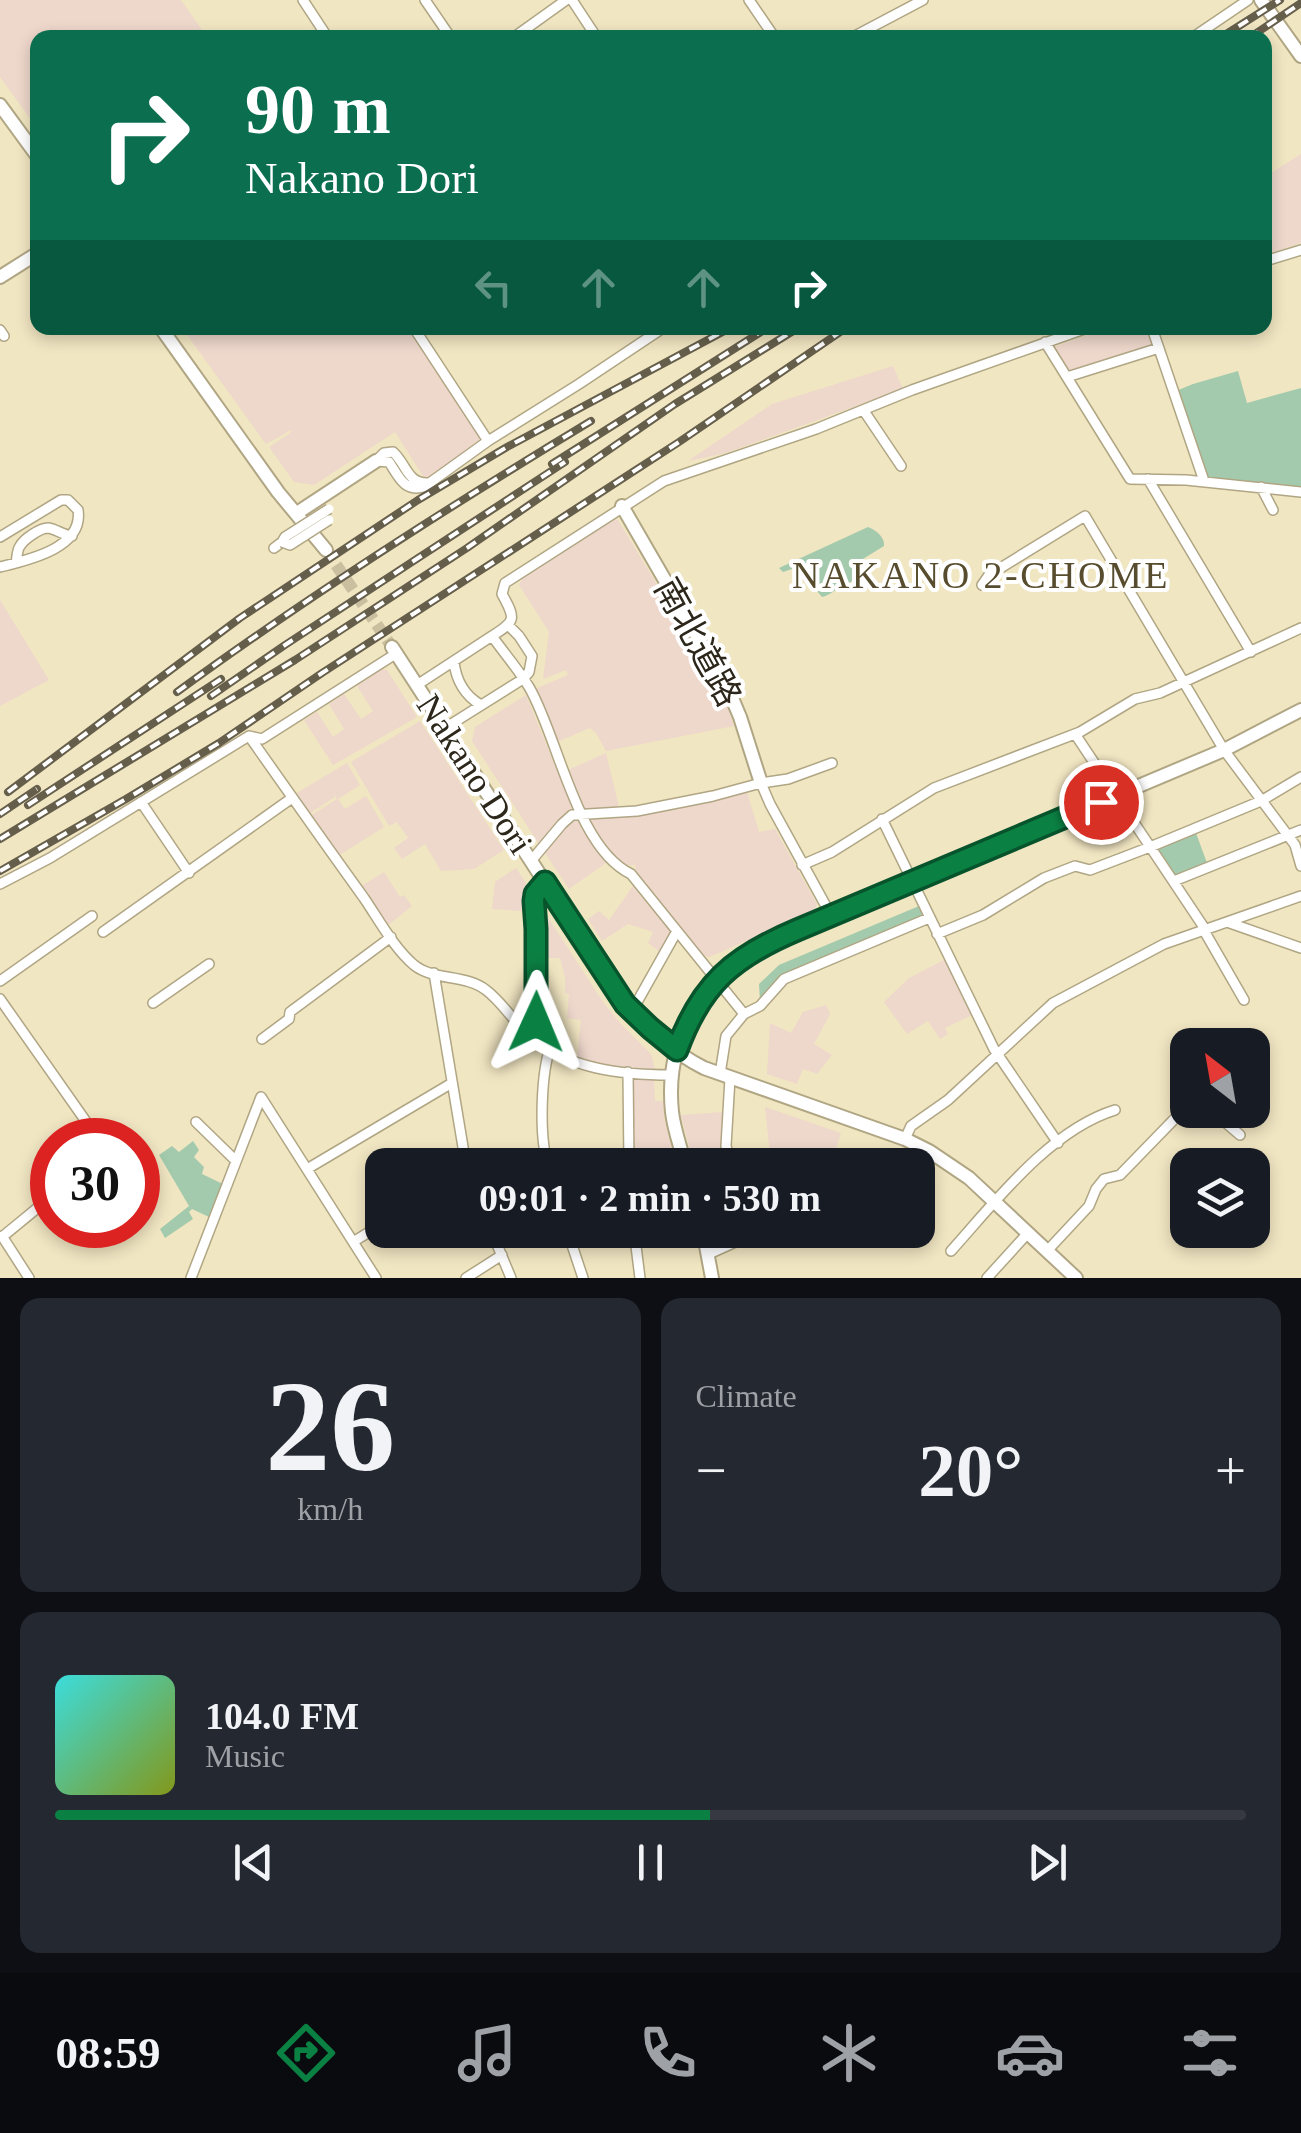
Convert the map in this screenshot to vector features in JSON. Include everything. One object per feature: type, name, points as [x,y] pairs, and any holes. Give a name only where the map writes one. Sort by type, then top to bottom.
[{"type":"main road","points":[[1261,0],[1301,55]]},
{"type":"main road","points":[[0,105],[30,146]]},
{"type":"main road","points":[[0,277],[30,257]]},
{"type":"main road","points":[[166,335],[278,492],[326,550]]},
{"type":"main road","points":[[297,514],[376,461]]},
{"type":"main road","name":"南北道路","points":[[622,506],[728,691],[762,783]]},
{"type":"main road","name":"Nakano Dori","points":[[394,650],[632,1011],[696,1064],[905,1139],[952,1165],[1076,1278]]},
{"type":"main road","points":[[681,1148],[672,1111],[671,1075],[677,1050],[694,1011],[718,979],[741,959],[827,917],[1224,750],[1301,710]]},
{"type":"main road","points":[[708,1248],[712,1278]]},
{"type":"street","points":[[303,0],[323,30]]},
{"type":"street","points":[[425,0],[446,30]]},
{"type":"street","points":[[526,30],[569,0],[591,30]]},
{"type":"street","points":[[749,0],[770,30]]},
{"type":"street","points":[[866,30],[923,0]]},
{"type":"street","points":[[1204,30],[1248,0]]},
{"type":"street","points":[[1272,260],[1301,250]]},
{"type":"street","points":[[419,335],[488,441]]},
{"type":"street","points":[[376,461],[390,462],[402,483],[420,489],[652,335]]},
{"type":"street","points":[[417,685],[509,626],[513,618],[502,594],[505,583],[657,485],[1066,335]]},
{"type":"street","points":[[1154,335],[1204,482]]},
{"type":"street","points":[[1045,342],[1130,478],[1301,492]]},
{"type":"street","points":[[1067,378],[1158,348]]},
{"type":"street","points":[[864,411],[901,466]]},
{"type":"street","points":[[1143,479],[1252,652]]},
{"type":"street","points":[[1261,487],[1273,510]]},
{"type":"street","points":[[0,538],[61,500],[74,504],[80,514],[72,536],[46,553],[0,566]]},
{"type":"street","points":[[278,545],[285,537],[331,516]]},
{"type":"street","points":[[982,585],[989,575],[1085,516],[1224,750],[1295,845],[1301,866]]},
{"type":"street","points":[[16,563],[22,543],[41,530],[47,528],[72,536]]},
{"type":"street","points":[[445,728],[530,672],[532,656],[509,626]]},
{"type":"street","points":[[802,865],[832,852],[934,788],[1075,734],[1135,700],[1160,693],[1301,628]]},
{"type":"street","points":[[492,636],[530,689],[580,813],[610,861],[631,874],[744,1014]]},
{"type":"street","points":[[0,884],[50,858],[249,736],[262,739],[394,650]]},
{"type":"street","points":[[454,662],[456,676],[470,699],[481,705]]},
{"type":"street","points":[[1075,734],[1205,929],[1244,1000]]},
{"type":"street","points":[[249,736],[413,964],[479,986],[549,1051],[596,1068],[671,1075]]},
{"type":"street","points":[[531,861],[567,820],[580,813],[623,814],[788,780],[832,763]]},
{"type":"street","points":[[936,934],[983,915],[1044,878],[1075,866],[1090,870],[1150,847],[1261,801],[1301,777]]},
{"type":"street","points":[[762,783],[826,908],[827,917]]},
{"type":"street","points":[[104,932],[292,798]]},
{"type":"street","points":[[141,802],[190,873]]},
{"type":"street","points":[[882,819],[984,1031],[1058,1143]]},
{"type":"street","points":[[1174,881],[1301,830]]},
{"type":"street","points":[[529,1036],[536,1022],[534,896],[545,882]]},
{"type":"street","points":[[905,1139],[911,1126],[948,1100],[1059,1000],[1164,944],[1301,896]]},
{"type":"street","points":[[0,981],[92,916]]},
{"type":"street","points":[[726,1148],[726,1036],[744,1014],[760,1006],[788,977],[929,918]]},
{"type":"street","points":[[1227,922],[1301,948]]},
{"type":"street","points":[[632,1011],[677,931]]},
{"type":"street","points":[[262,1038],[288,1020],[290,1012],[392,937]]},
{"type":"street","points":[[153,1004],[210,964]]},
{"type":"street","points":[[434,973],[463,1148]]},
{"type":"street","points":[[0,999],[84,1118]]},
{"type":"street","points":[[544,1148],[544,1070],[549,1051]]},
{"type":"street","points":[[628,1072],[629,1148]]},
{"type":"street","points":[[306,1168],[452,1083]]},
{"type":"street","points":[[191,1278],[261,1097],[376,1278]]},
{"type":"street","points":[[952,1251],[1037,1158],[1095,1116],[1115,1110]]},
{"type":"street","points":[[196,1122],[235,1160]]},
{"type":"street","points":[[1047,1251],[1089,1206],[1104,1179],[1120,1174],[1170,1123]]},
{"type":"street","points":[[1233,1128],[1240,1134]]},
{"type":"street","points":[[30,1213],[1,1235],[30,1278]]},
{"type":"street","points":[[987,1278],[1028,1233]]},
{"type":"street","points":[[353,1242],[365,1235]]},
{"type":"street","points":[[499,1248],[510,1278]]},
{"type":"street","points":[[573,1248],[583,1278]]},
{"type":"street","points":[[636,1248],[640,1278]]},
{"type":"street","points":[[709,1254],[722,1248]]},
{"type":"street","points":[[466,1278],[502,1256]]},
{"type":"shaded area","points":[[0,0],[181,0],[202,30],[30,30],[30,118],[0,77]]},
{"type":"shaded area","points":[[1301,154],[1301,243],[1272,253],[1272,173]]},
{"type":"shaded area","points":[[187,335],[415,335],[482,440],[425,479],[395,432],[314,485],[294,482],[269,447],[293,429],[266,444]]},
{"type":"shaded area","points":[[1087,335],[1148,335],[1152,345],[1070,374],[1054,347]]},
{"type":"shaded area","points":[[893,366],[903,389],[726,453],[688,461],[772,404]]},
{"type":"shaded area","points":[[611,517],[618,520],[682,626],[726,703],[734,726],[606,751],[590,728],[557,742],[535,689],[568,675],[566,670],[543,679],[549,632],[519,585],[524,575]]},
{"type":"shaded area","points":[[0,600],[49,680],[0,706]]},
{"type":"shaded area","points":[[382,669],[387,670],[417,717],[333,765],[304,720],[317,712],[333,737],[344,729],[329,704],[344,694],[361,719],[373,711],[357,686]]},
{"type":"shaded area","points":[[526,695],[573,809],[539,844],[472,741],[475,727]]},
{"type":"shaded area","points":[[420,721],[504,850],[474,869],[441,871],[425,844],[402,859],[394,848],[408,838],[397,822],[389,826],[351,762]]},
{"type":"shaded area","points":[[606,753],[620,811],[584,810],[568,770]]},
{"type":"shaded area","points":[[347,763],[360,785],[338,799],[345,809],[366,796],[384,827],[338,856],[310,816],[337,799],[334,793],[335,797],[310,813],[295,794]]},
{"type":"shaded area","points":[[747,792],[759,832],[775,829],[817,904],[814,912],[709,957],[703,955],[635,870],[636,865],[615,860],[588,819],[627,817]]},
{"type":"shaded area","points":[[574,819],[579,819],[606,863],[569,889],[545,853]]},
{"type":"shaded area","points":[[516,868],[530,889],[533,912],[492,909],[495,882]]},
{"type":"shaded area","points":[[384,872],[400,897],[404,895],[412,906],[388,925],[360,887]]},
{"type":"shaded area","points":[[633,886],[672,933],[663,952],[648,943],[653,932],[628,924],[602,941],[588,919],[599,911],[609,920]]},
{"type":"shaded area","points":[[536,899],[603,1002],[651,1054],[655,1070],[598,1064],[577,1057],[581,1020],[567,1018],[569,994],[565,993],[560,958],[538,958]]},
{"type":"shaded area","points":[[944,960],[949,962],[974,1014],[945,1028],[948,1034],[940,1039],[928,1021],[907,1034],[884,1002],[909,978]]},
{"type":"shaded area","points":[[826,1005],[830,1014],[814,1044],[832,1055],[817,1074],[803,1069],[797,1084],[767,1074],[770,1023],[791,1033],[803,1012]]},
{"type":"shaded area","points":[[630,1077],[654,1080],[655,1101],[663,1101],[672,1148],[632,1148]]},
{"type":"shaded area","points":[[765,1107],[841,1133],[836,1148],[769,1148]]},
{"type":"shaded area","points":[[724,1112],[726,1148],[690,1148],[681,1115]]},
{"type":"green space","points":[[1238,371],[1247,403],[1301,388],[1301,488],[1213,481],[1205,476],[1176,391]]},
{"type":"green space","points":[[868,527],[879,534],[884,546],[858,562],[853,580],[827,595],[822,597],[798,567],[783,572],[779,568]]},
{"type":"green space","points":[[1196,833],[1207,863],[1176,876],[1159,850]]},
{"type":"green space","points":[[919,906],[923,917],[784,974],[760,1001],[759,984],[779,965]]},
{"type":"green space","points":[[193,1141],[199,1150],[194,1157],[204,1167],[202,1174],[223,1184],[209,1217],[192,1209],[189,1212],[193,1219],[165,1238],[160,1229],[189,1206],[160,1157],[172,1146],[179,1152]]},
{"type":"tunnel","points":[[326,550],[392,647]]},
{"type":"railway","points":[[1233,30],[1280,0]]},
{"type":"railway","points":[[1261,30],[1301,3]]},
{"type":"railway","points":[[8,792],[240,618],[418,500],[507,447],[717,335]]},
{"type":"railway","points":[[552,464],[756,335]]},
{"type":"railway","points":[[0,839],[295,660],[467,548],[675,404],[787,335]]},
{"type":"railway","points":[[0,871],[219,743],[836,335]]},
{"type":"railway","points":[[177,692],[381,552],[591,421]]},
{"type":"railway","points":[[211,696],[565,462]]},
{"type":"railway","points":[[28,805],[221,679]]},
{"type":"railway","points":[[0,814],[37,789]]},
{"type":"district","name":"NAKANO 2-CHOME","points":[[981,575]]},
{"type":"route","points":[[536,1022],[534,901],[545,882],[625,1004],[677,1050],[687,1024],[709,988],[760,947],[1101,802]]}]
